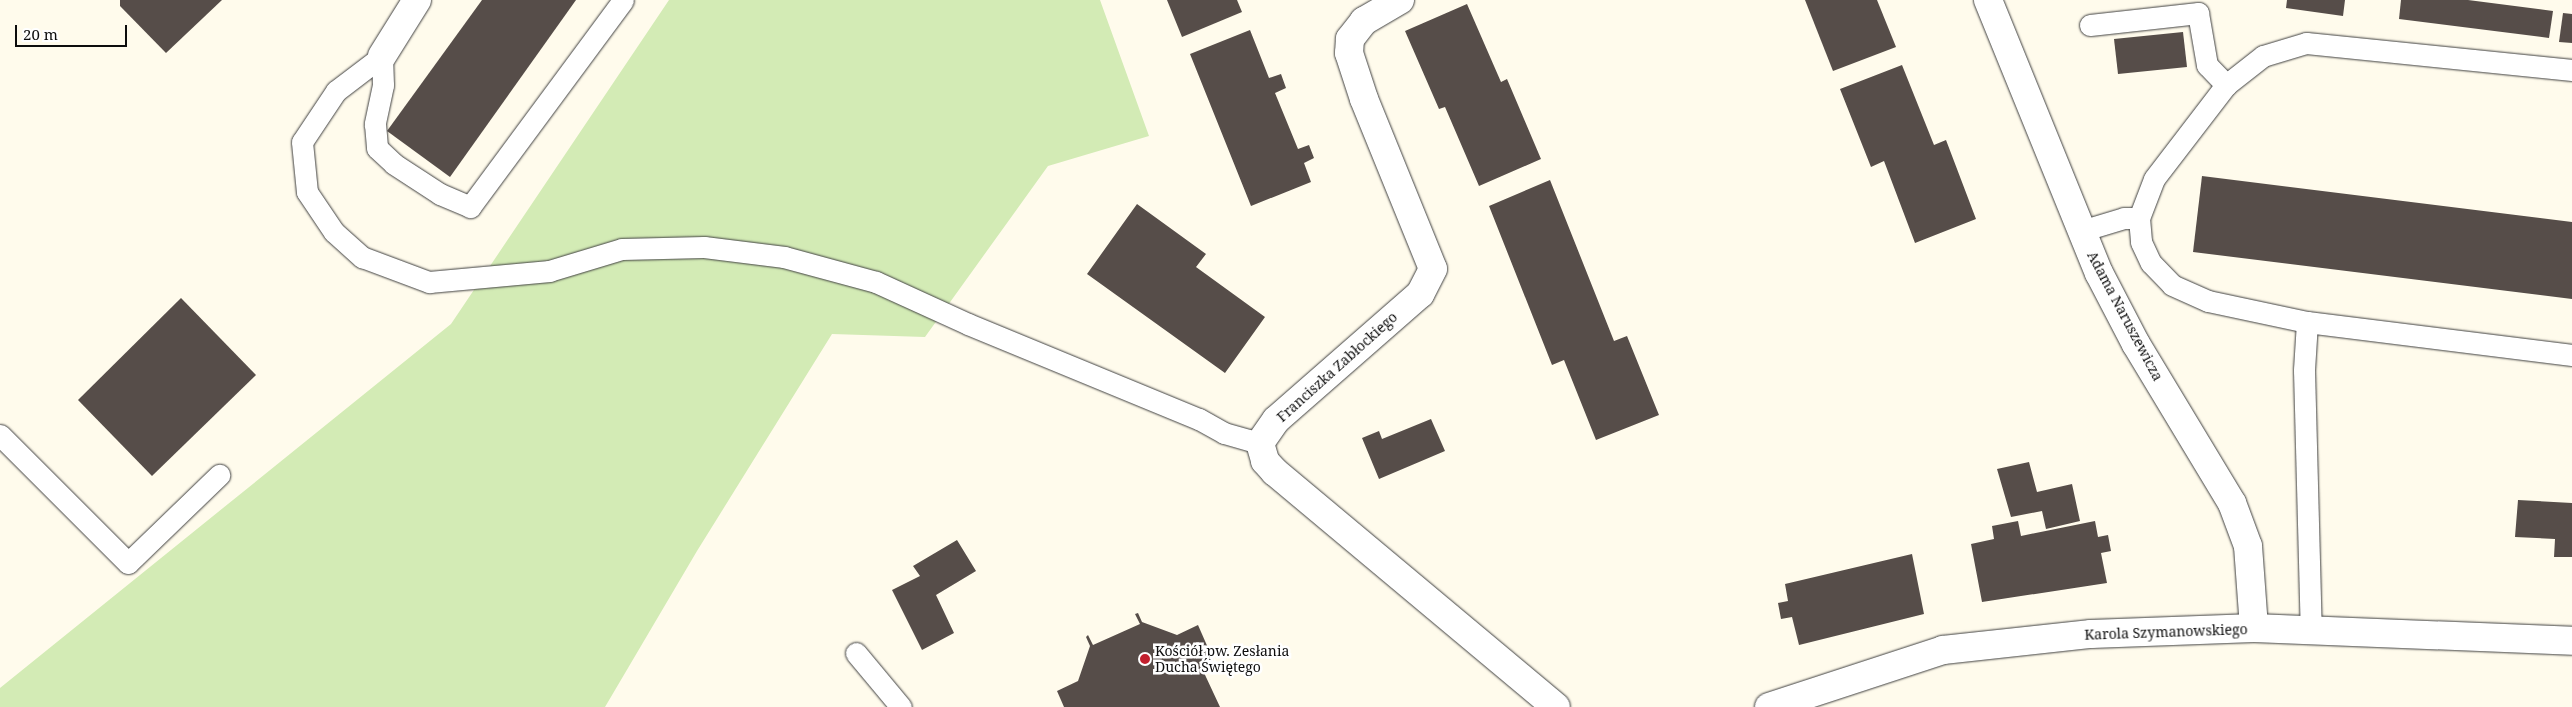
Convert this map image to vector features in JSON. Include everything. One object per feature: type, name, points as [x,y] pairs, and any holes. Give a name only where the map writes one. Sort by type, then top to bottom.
[{"type":"street","points":[[382,56],[417,0]]},
{"type":"street","name":"Franciszka Zabłockiego","points":[[1260,443],[1276,420],[1420,294],[1433,269],[1364,99],[1349,53],[1350,39],[1364,21],[1400,0]]},
{"type":"street","name":"Adama Naruszewicza","points":[[1988,0],[2099,273],[2136,344],[2232,503],[2248,546],[2254,628]]},
{"type":"street","points":[[1260,443],[1265,461],[1275,472],[1556,707]]},
{"type":"street","name":"Karola Szymanowskiego","points":[[1769,707],[1943,650],[2091,634],[2254,628],[2572,641]]},
{"type":"lane","points":[[382,56],[383,85],[375,124],[377,148],[394,164],[440,194],[470,206],[623,0]]},
{"type":"lane","points":[[2090,25],[2198,13],[2207,65],[2226,85]]},
{"type":"lane","points":[[2572,70],[2306,43],[2263,56],[2226,85],[2154,179],[2139,218],[2141,242],[2151,263],[2172,285],[2208,301],[2307,322],[2572,355]]},
{"type":"lane","points":[[382,56],[336,91],[302,142],[307,192],[334,232],[362,257],[429,282],[549,271],[622,249],[704,247],[784,257],[876,282],[968,324],[1157,401],[1224,433],[1260,443]]},
{"type":"lane","points":[[2081,231],[2124,218],[2139,218]]},
{"type":"lane","points":[[2307,322],[2304,370],[2311,630]]},
{"type":"lane","points":[[0,435],[128,563],[219,475]]},
{"type":"lane","points":[[856,653],[902,707]]},
{"type":"green space","points":[[669,0],[1100,0],[1149,136],[1048,166],[925,337],[832,334],[697,551],[605,707],[0,707],[0,688],[451,324]]},
{"type":"building","points":[[120,0],[222,0],[166,53],[120,6]]},
{"type":"building","points":[[482,0],[576,0],[450,177],[387,131]]},
{"type":"building","points":[[1167,0],[1237,0],[1242,12],[1182,37]]},
{"type":"building","points":[[1805,0],[1877,0],[1896,47],[1833,71]]},
{"type":"building","points":[[2287,0],[2345,0],[2343,16],[2286,8]]},
{"type":"building","points":[[2401,0],[2468,0],[2553,11],[2549,38],[2399,19]]},
{"type":"building","points":[[1467,4],[1501,82],[1507,79],[1541,159],[1479,186],[1445,107],[1439,109],[1405,31]]},
{"type":"building","points":[[2563,13],[2572,14],[2572,43],[2559,42]]},
{"type":"building","points":[[1250,30],[1269,78],[1281,74],[1286,88],[1275,93],[1298,149],[1309,145],[1314,158],[1304,163],[1311,182],[1251,206],[1190,54]]},
{"type":"building","points":[[2183,32],[2187,67],[2118,74],[2114,39]]},
{"type":"building","points":[[1902,65],[1934,145],[1946,140],[1976,219],[1915,243],[1884,161],[1871,167],[1840,89]]},
{"type":"building","points":[[2202,176],[2572,222],[2572,299],[2193,252]]},
{"type":"building","points":[[1550,180],[1614,341],[1627,336],[1659,415],[1596,440],[1564,360],[1552,365],[1489,206]]},
{"type":"building","points":[[1137,204],[1206,254],[1196,267],[1265,317],[1225,373],[1087,274]]},
{"type":"building","points":[[181,298],[256,375],[152,476],[78,400]]},
{"type":"building","points":[[1431,419],[1445,451],[1379,479],[1362,438],[1379,431],[1382,439]]},
{"type":"building","points":[[2029,462],[2037,492],[2072,484],[2080,521],[2046,529],[2042,511],[2011,517],[1997,469]]},
{"type":"building","points":[[2518,500],[2572,503],[2572,557],[2554,557],[2555,539],[2515,537]]},
{"type":"building","points":[[2018,521],[2021,536],[2095,521],[2098,537],[2108,535],[2111,551],[2101,553],[2107,583],[1982,602],[1971,544],[1994,539],[1992,526]]},
{"type":"building","points":[[957,540],[976,571],[936,595],[954,633],[922,650],[892,590],[920,576],[913,566]]},
{"type":"building","points":[[1912,554],[1924,614],[1799,645],[1792,617],[1781,619],[1778,603],[1788,601],[1785,584]]},
{"type":"building","name":"Kościół pw. Zesłania Ducha Świętego","points":[[1138,613],[1142,622],[1177,635],[1198,625],[1212,657],[1199,662],[1220,707],[1064,707],[1057,691],[1078,681],[1090,646],[1086,637],[1088,635],[1093,645],[1140,624],[1135,614]]},
{"type":"place","name":"Kościół pw. Zesłania Ducha Świętego","points":[[1145,659]]}]
